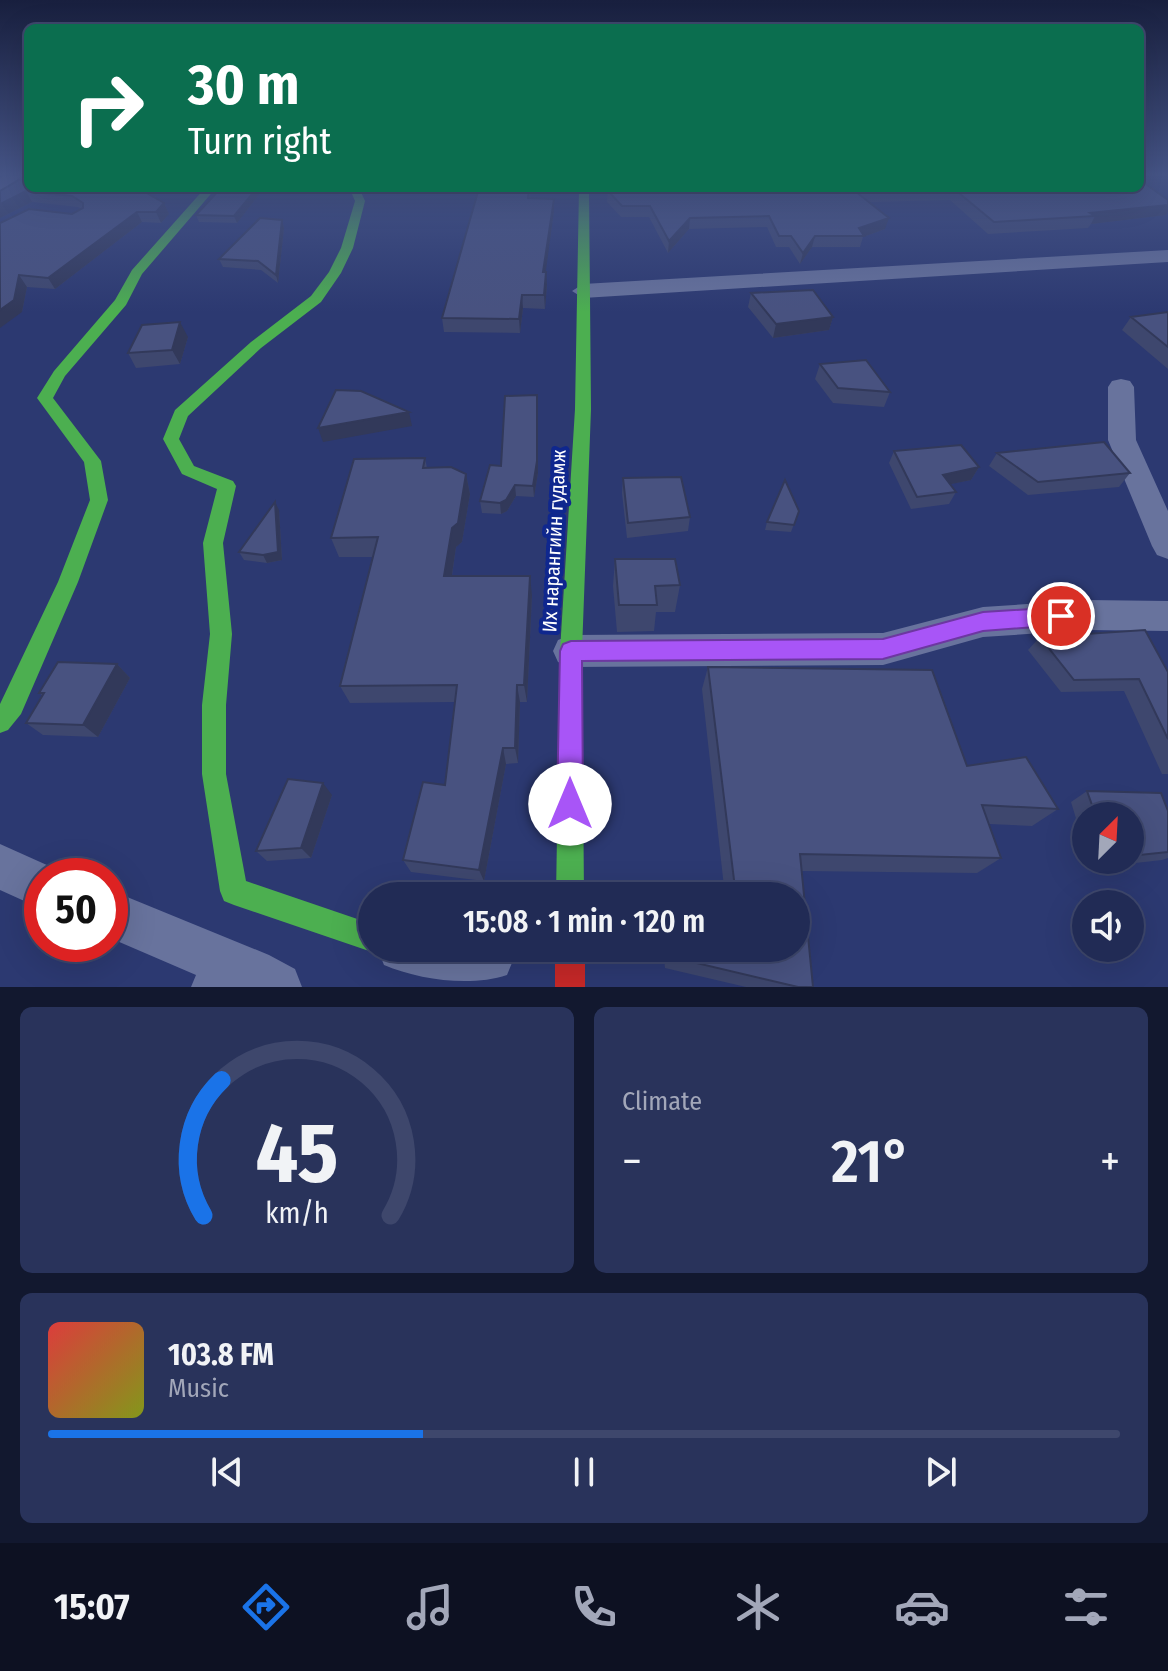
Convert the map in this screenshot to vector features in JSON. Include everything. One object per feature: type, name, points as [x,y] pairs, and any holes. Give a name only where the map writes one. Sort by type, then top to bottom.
[{"type":"street","points":[[0,722],[13,706],[68,582],[99,500],[92,461],[45,398],[59,374],[121,302],[136,273],[183,220]]},
{"type":"street","points":[[355,220],[347,248],[335,273],[316,299],[256,345],[181,414],[171,439],[188,470],[227,486],[213,543],[221,634],[214,705],[214,774],[234,891],[358,933]]},
{"type":"street","name":"Их нарангийн гудамж","points":[[570,882],[571,651],[583,409],[584,220]]},
{"type":"street","points":[[583,291],[1168,256]]},
{"type":"street","points":[[1121,387],[1122,440],[1168,546]]},
{"type":"street","points":[[571,651],[883,649],[983,622],[1087,615],[1168,616]]},
{"type":"street","points":[[0,867],[24,878]]},
{"type":"street","points":[[128,923],[248,982]]},
{"type":"street","points":[[570,962],[570,987]]},
{"type":"building","points":[[6,220],[126,220],[48,278],[19,275],[14,300],[0,310],[0,223]]},
{"type":"building","points":[[258,220],[282,220],[276,275],[258,261],[219,259]]},
{"type":"building","points":[[470,220],[551,220],[543,272],[546,272],[544,295],[522,295],[519,319],[442,318]]},
{"type":"building","points":[[658,220],[688,220],[669,241]]},
{"type":"building","points":[[771,220],[883,220],[859,228],[864,236],[815,236],[803,253],[791,236],[779,236]]},
{"type":"building","points":[[813,290],[833,317],[776,324],[751,293]]},
{"type":"building","points":[[1168,312],[1168,347],[1131,317]]},
{"type":"building","points":[[180,322],[172,350],[128,353],[142,325]]},
{"type":"building","points":[[866,360],[890,392],[838,388],[820,364]]},
{"type":"building","points":[[336,390],[361,391],[409,412],[318,428]]},
{"type":"building","points":[[537,395],[537,461],[533,486],[515,485],[506,500],[500,503],[480,501],[490,465],[501,466],[505,396]]},
{"type":"building","points":[[1104,442],[1130,473],[1038,482],[997,453]]},
{"type":"building","points":[[961,445],[979,467],[943,475],[956,492],[917,497],[894,451]]},
{"type":"building","points":[[425,458],[423,468],[451,467],[466,474],[458,523],[452,528],[444,576],[530,576],[524,685],[517,685],[515,748],[503,748],[479,870],[403,860],[423,782],[445,785],[457,685],[340,686],[378,537],[331,538],[354,459]]},
{"type":"building","points":[[681,477],[690,517],[628,523],[623,478]]},
{"type":"building","points":[[785,480],[799,511],[794,525],[767,522]]},
{"type":"building","points":[[275,502],[278,552],[263,555],[239,552]]},
{"type":"building","points":[[615,559],[675,559],[680,585],[655,586],[657,605],[619,605]]},
{"type":"building","points":[[1145,630],[1168,672],[1168,739],[1139,679],[1074,680],[1040,637]]},
{"type":"building","points":[[58,662],[117,664],[83,725],[26,723],[44,693],[39,693]]},
{"type":"building","points":[[708,667],[932,670],[967,766],[1026,757],[1058,809],[982,805],[1001,858],[800,854],[803,882],[734,882]]},
{"type":"building","points":[[288,779],[323,783],[301,848],[256,851]]},
{"type":"building","points":[[1087,791],[1161,793],[1168,811],[1168,852],[1144,855],[1144,802],[1091,802]]},
{"type":"building","points":[[810,956],[813,987],[798,987],[692,962],[810,962]]},
{"type":"traffic: fast","points":[[0,722],[13,706],[68,582],[99,500],[92,461],[45,398],[59,374],[121,302],[136,273],[183,220]]},
{"type":"traffic: fast","points":[[355,220],[347,248],[335,273],[316,299],[256,345],[181,414],[171,439],[188,470],[227,486],[213,543],[221,634],[214,705],[214,774],[234,891],[358,933]]},
{"type":"traffic: fast","points":[[570,882],[571,651],[583,409],[584,220]]},
{"type":"traffic: jam","points":[[570,962],[570,987]]},
{"type":"route","points":[[570,804],[571,651],[883,649],[983,622],[1061,616]]}]
